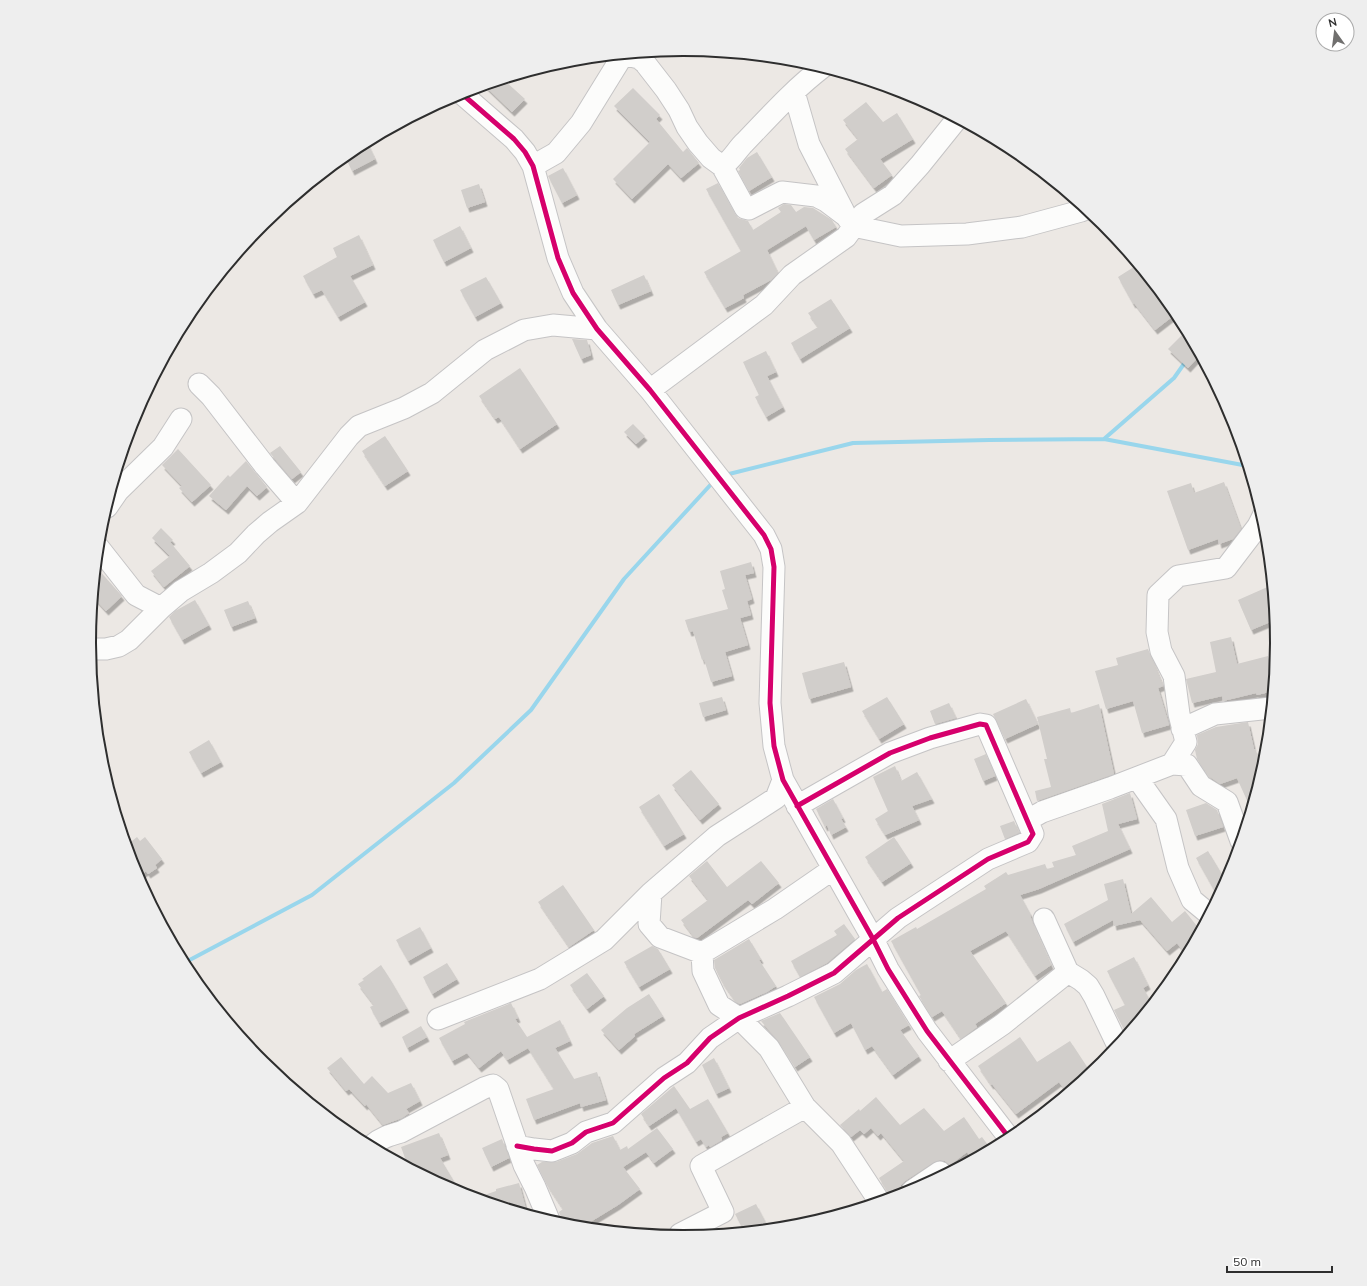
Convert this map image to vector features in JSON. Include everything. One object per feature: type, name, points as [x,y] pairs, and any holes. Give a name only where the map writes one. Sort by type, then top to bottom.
[{"type":"street","points":[[638,58],[645,63],[666,90],[679,110],[687,128],[698,143],[711,158],[722,166],[745,208],[749,209],[782,192],[816,196],[826,201],[850,221],[902,236],[966,234],[1022,227],[1081,211]]},
{"type":"street","points":[[533,166],[556,153],[581,123],[620,60]]},
{"type":"street","points":[[722,166],[727,164],[742,144],[808,78],[817,72]]},
{"type":"street","points":[[650,390],[759,309],[792,275],[846,237],[850,221],[809,144],[794,92]]},
{"type":"street","points":[[467,98],[514,139],[525,152],[533,166],[558,258],[573,293],[597,329],[650,390],[764,535],[771,549],[774,567],[770,703],[774,746],[783,780],[873,939],[892,976],[927,1031],[1006,1134]]},
{"type":"street","points":[[850,221],[893,195],[920,165],[954,123]]},
{"type":"street","points":[[96,649],[106,649],[119,646],[128,640],[181,591],[211,573],[238,553],[270,522],[297,503],[349,436],[359,426],[404,408],[432,393],[485,350],[524,330],[553,325],[597,329]]},
{"type":"street","points":[[199,384],[211,396],[265,466],[297,503]]},
{"type":"street","points":[[116,493],[163,447],[181,419]]},
{"type":"street","points":[[1172,764],[1186,742],[1179,714],[1174,676],[1161,651],[1157,632],[1158,595],[1178,576],[1226,568],[1258,525]]},
{"type":"street","points":[[104,554],[136,595],[161,608]]},
{"type":"street","points":[[1182,729],[1215,714],[1266,709]]},
{"type":"street","points":[[517,1146],[534,1150],[552,1151],[572,1143],[586,1132],[613,1123],[664,1078],[687,1063],[710,1038],[739,1018],[834,973],[898,918],[988,859],[1028,842],[1033,834],[986,725],[980,724],[930,738],[890,753],[797,806]]},
{"type":"street","points":[[1028,820],[1042,812],[1172,764],[1187,764],[1201,786],[1227,802],[1238,834]]},
{"type":"street","points":[[1137,778],[1166,819],[1178,868],[1192,900],[1206,911]]},
{"type":"street","points":[[438,1019],[540,979],[604,940],[651,892],[717,836],[776,798],[783,780]]},
{"type":"street","points":[[702,953],[775,909],[832,869]]},
{"type":"street","points":[[651,892],[649,924],[660,937],[702,953]]},
{"type":"street","points":[[1044,920],[1068,972],[1088,986],[1115,1040]]},
{"type":"street","points":[[702,953],[703,971],[719,1005],[739,1018],[770,1048],[805,1107],[841,1143],[876,1197]]},
{"type":"street","points":[[949,1061],[1003,1024],[1068,972]]},
{"type":"street","points":[[376,1142],[389,1135],[401,1132],[484,1088],[493,1085],[498,1089],[524,1165],[546,1213]]},
{"type":"street","points":[[688,1230],[723,1212],[700,1166],[805,1107]]},
{"type":"building","points":[[508,83],[525,99],[512,112],[489,89]]},
{"type":"building","points":[[633,88],[660,115],[656,119],[683,152],[687,148],[699,163],[681,178],[668,164],[632,199],[613,179],[650,142],[614,106]]},
{"type":"building","points":[[866,102],[883,122],[897,113],[913,139],[880,159],[892,175],[874,188],[845,149],[858,139],[843,120]]},
{"type":"building","points":[[370,147],[375,159],[352,171],[348,162]]},
{"type":"building","points":[[757,152],[772,177],[749,191],[738,171],[747,158]]},
{"type":"building","points":[[563,168],[577,195],[562,203],[548,176]]},
{"type":"building","points":[[718,183],[735,214],[738,218],[748,221],[753,230],[781,212],[778,208],[784,204],[791,205],[796,212],[804,207],[813,208],[832,220],[836,227],[814,240],[806,226],[767,250],[778,273],[771,280],[743,295],[744,298],[725,308],[704,272],[741,251],[706,189]]},
{"type":"building","points":[[479,184],[485,202],[467,208],[461,190]]},
{"type":"building","points":[[460,226],[471,248],[444,262],[433,240]]},
{"type":"building","points":[[359,235],[373,265],[350,276],[365,302],[338,317],[322,290],[313,294],[303,276],[337,257],[333,248]]},
{"type":"building","points":[[1134,267],[1172,317],[1155,330],[1134,303],[1133,304],[1118,277]]},
{"type":"building","points":[[644,275],[651,291],[618,305],[611,290]]},
{"type":"building","points":[[486,277],[501,303],[475,317],[460,290]]},
{"type":"building","points":[[831,299],[850,328],[800,359],[791,343],[818,327],[808,313]]},
{"type":"building","points":[[1183,334],[1197,359],[1188,368],[1168,349]]},
{"type":"building","points":[[572,339],[587,340],[591,355],[581,359]]},
{"type":"building","points":[[766,351],[776,372],[767,376],[783,407],[766,417],[755,397],[759,395],[743,362]]},
{"type":"building","points":[[520,368],[557,424],[520,449],[499,417],[495,419],[479,396]]},
{"type":"building","points":[[633,424],[645,436],[636,444],[624,432]]},
{"type":"building","points":[[385,436],[408,471],[385,486],[362,451]]},
{"type":"building","points":[[280,446],[301,472],[292,479],[270,453]]},
{"type":"building","points":[[178,449],[211,485],[192,502],[179,488],[182,486],[162,465]]},
{"type":"building","points":[[246,461],[267,487],[257,496],[247,486],[226,510],[209,496],[228,475],[230,477]]},
{"type":"building","points":[[1224,482],[1241,529],[1233,539],[1219,544],[1218,539],[1188,550],[1167,491],[1191,483],[1194,493]]},
{"type":"building","points":[[161,528],[173,540],[170,542],[190,566],[164,587],[151,571],[170,556],[152,538]]},
{"type":"building","points":[[751,562],[754,573],[745,575],[752,599],[747,601],[751,615],[740,618],[748,645],[725,652],[732,676],[711,682],[693,631],[689,632],[685,620],[728,609],[722,590],[725,589],[720,571]]},
{"type":"building","points":[[101,573],[122,596],[106,611],[98,603]]},
{"type":"building","points":[[1267,587],[1269,622],[1251,630],[1238,600]]},
{"type":"building","points":[[195,600],[209,625],[182,640],[169,617],[175,611]]},
{"type":"building","points":[[248,601],[255,618],[231,627],[224,610]]},
{"type":"building","points":[[1231,637],[1237,664],[1268,656],[1270,662],[1268,692],[1257,695],[1256,693],[1223,701],[1222,696],[1192,703],[1186,679],[1216,672],[1210,642]]},
{"type":"building","points":[[1148,649],[1163,686],[1158,688],[1169,725],[1142,733],[1133,701],[1106,709],[1095,671],[1118,665],[1116,658]]},
{"type":"building","points":[[844,662],[851,687],[809,699],[802,673]]},
{"type":"building","points":[[722,697],[726,710],[703,717],[699,703]]},
{"type":"building","points":[[887,697],[904,724],[879,739],[862,711]]},
{"type":"building","points":[[1026,699],[1038,724],[1005,739],[993,714]]},
{"type":"building","points":[[949,703],[956,718],[935,724],[930,711]]},
{"type":"building","points":[[1099,704],[1114,774],[1037,801],[1035,791],[1051,787],[1044,759],[1047,759],[1037,717],[1070,708],[1071,713]]},
{"type":"building","points":[[1248,722],[1254,749],[1258,756],[1259,756],[1248,802],[1237,778],[1220,784],[1210,777],[1197,759],[1195,750],[1198,744],[1197,735],[1216,727]]},
{"type":"building","points":[[209,740],[221,762],[201,773],[189,752]]},
{"type":"building","points":[[986,754],[995,776],[983,781],[974,759]]},
{"type":"building","points":[[895,766],[901,781],[917,772],[932,799],[912,806],[919,820],[885,835],[875,819],[888,811],[873,777]]},
{"type":"building","points":[[691,770],[719,804],[700,820],[672,785]]},
{"type":"building","points":[[1130,793],[1137,819],[1118,824],[1130,849],[1039,889],[1020,895],[1031,915],[1033,924],[1051,965],[1035,976],[1006,931],[970,951],[1006,1003],[975,1024],[977,1027],[961,1039],[942,1011],[932,1017],[919,996],[921,995],[891,941],[916,927],[917,929],[986,889],[984,886],[1006,872],[1008,875],[1045,864],[1047,869],[1054,867],[1052,862],[1076,855],[1072,846],[1108,831],[1102,804]]},
{"type":"building","points":[[659,794],[684,834],[664,846],[639,807]]},
{"type":"building","points":[[833,799],[846,827],[831,835],[827,825],[825,827],[816,809]]},
{"type":"building","points":[[1206,803],[1217,810],[1223,827],[1195,836],[1186,810]]},
{"type":"building","points":[[1014,821],[1019,833],[1005,839],[1000,826]]},
{"type":"building","points":[[137,837],[140,841],[145,837],[162,859],[155,865],[157,868],[148,874],[146,871],[143,873],[131,841]]},
{"type":"building","points":[[894,837],[911,863],[882,882],[865,857]]},
{"type":"building","points":[[1208,851],[1223,875],[1215,892],[1196,858]]},
{"type":"building","points":[[707,861],[727,887],[761,861],[779,883],[752,904],[748,900],[697,938],[694,937],[681,920],[708,900],[689,876]]},
{"type":"building","points":[[1123,879],[1131,914],[1151,897],[1172,922],[1185,911],[1197,927],[1183,951],[1177,943],[1167,951],[1140,920],[1114,926],[1113,920],[1073,942],[1064,924],[1108,900],[1104,884]]},
{"type":"building","points":[[563,885],[594,930],[569,947],[538,902]]},
{"type":"building","points":[[844,924],[855,939],[827,963],[800,977],[791,961],[837,935],[834,931]]},
{"type":"building","points":[[420,927],[431,948],[408,961],[396,940]]},
{"type":"building","points":[[749,939],[761,959],[759,960],[776,986],[767,992],[740,1004],[736,1002],[722,982],[715,968],[714,960]]},
{"type":"building","points":[[652,946],[658,949],[670,969],[639,987],[624,962]]},
{"type":"building","points":[[1134,957],[1148,985],[1143,988],[1149,999],[1125,1030],[1114,1010],[1125,1005],[1107,971]]},
{"type":"building","points":[[447,963],[457,979],[432,994],[423,977]]},
{"type":"building","points":[[867,964],[882,992],[887,989],[909,1025],[900,1030],[919,1056],[893,1075],[872,1046],[865,1050],[851,1023],[834,1033],[814,997],[840,984],[856,970]]},
{"type":"building","points":[[381,965],[407,1008],[379,1023],[370,1007],[374,1005],[358,984],[364,980],[362,979]]},
{"type":"building","points":[[587,973],[604,996],[587,1009],[570,985]]},
{"type":"building","points":[[649,994],[663,1016],[634,1034],[635,1036],[619,1050],[601,1030],[627,1008]]},
{"type":"building","points":[[511,1003],[518,1018],[515,1019],[527,1037],[560,1020],[570,1041],[555,1048],[574,1079],[597,1072],[606,1100],[581,1107],[580,1103],[534,1120],[526,1099],[554,1089],[528,1048],[507,1060],[501,1051],[479,1068],[467,1053],[452,1061],[439,1038],[465,1024],[464,1022]]},
{"type":"building","points":[[780,1013],[810,1057],[795,1067],[779,1042],[761,1021]]},
{"type":"building","points":[[421,1026],[427,1037],[407,1048],[402,1037]]},
{"type":"building","points":[[1020,1037],[1037,1062],[1070,1041],[1088,1068],[1064,1089],[1059,1082],[1016,1114],[992,1084],[991,1085],[978,1066]]},
{"type":"building","points":[[341,1057],[364,1084],[372,1076],[388,1093],[411,1083],[420,1101],[406,1109],[409,1113],[402,1118],[383,1125],[366,1104],[365,1106],[349,1089],[346,1091],[327,1068]]},
{"type":"building","points":[[714,1058],[729,1088],[716,1094],[702,1065]]},
{"type":"building","points":[[674,1086],[690,1109],[708,1099],[728,1133],[721,1137],[722,1140],[710,1147],[709,1145],[706,1147],[701,1139],[696,1142],[676,1108],[649,1126],[641,1114]]},
{"type":"building","points":[[876,1097],[900,1125],[924,1108],[944,1131],[964,1117],[979,1139],[982,1137],[988,1145],[969,1155],[967,1152],[950,1165],[945,1161],[940,1160],[934,1162],[905,1181],[901,1188],[888,1193],[879,1178],[904,1161],[881,1133],[878,1136],[871,1128],[864,1134],[860,1130],[851,1137],[840,1125],[859,1109],[860,1111]]},
{"type":"building","points":[[657,1128],[673,1149],[654,1163],[646,1152],[623,1167],[640,1189],[590,1222],[561,1217],[559,1212],[563,1209],[547,1185],[537,1165],[542,1162],[556,1162],[577,1154],[592,1143],[613,1136],[620,1150],[627,1146],[628,1149]]},
{"type":"building","points":[[439,1133],[448,1155],[440,1158],[455,1183],[405,1159],[401,1147]]},
{"type":"building","points":[[502,1139],[509,1158],[491,1167],[482,1148]]},
{"type":"building","points":[[519,1183],[526,1208],[485,1195],[496,1191],[496,1189]]},
{"type":"building","points":[[756,1204],[766,1224],[742,1227],[735,1214]]},
{"type":"waterway","points":[[725,475],[853,443],[1104,439],[1174,378],[1186,361]]},
{"type":"waterway","points":[[1104,439],[1242,465]]},
{"type":"waterway","points":[[190,960],[312,895],[454,783],[531,710],[624,579],[714,481]]},
{"type":"cycle path","points":[[467,98],[514,139],[525,152],[533,166],[558,258],[573,293],[597,329],[650,390],[764,535],[771,549],[774,567],[770,703],[774,746],[783,780],[873,939],[888,969],[927,1031],[1006,1134]]},
{"type":"cycle path","points":[[517,1146],[552,1151],[572,1143],[586,1132],[613,1123],[664,1078],[687,1063],[710,1038],[739,1018],[834,973],[898,918],[988,859],[1028,842],[1033,834],[986,725],[980,724],[930,738],[890,753],[797,806]]}]
